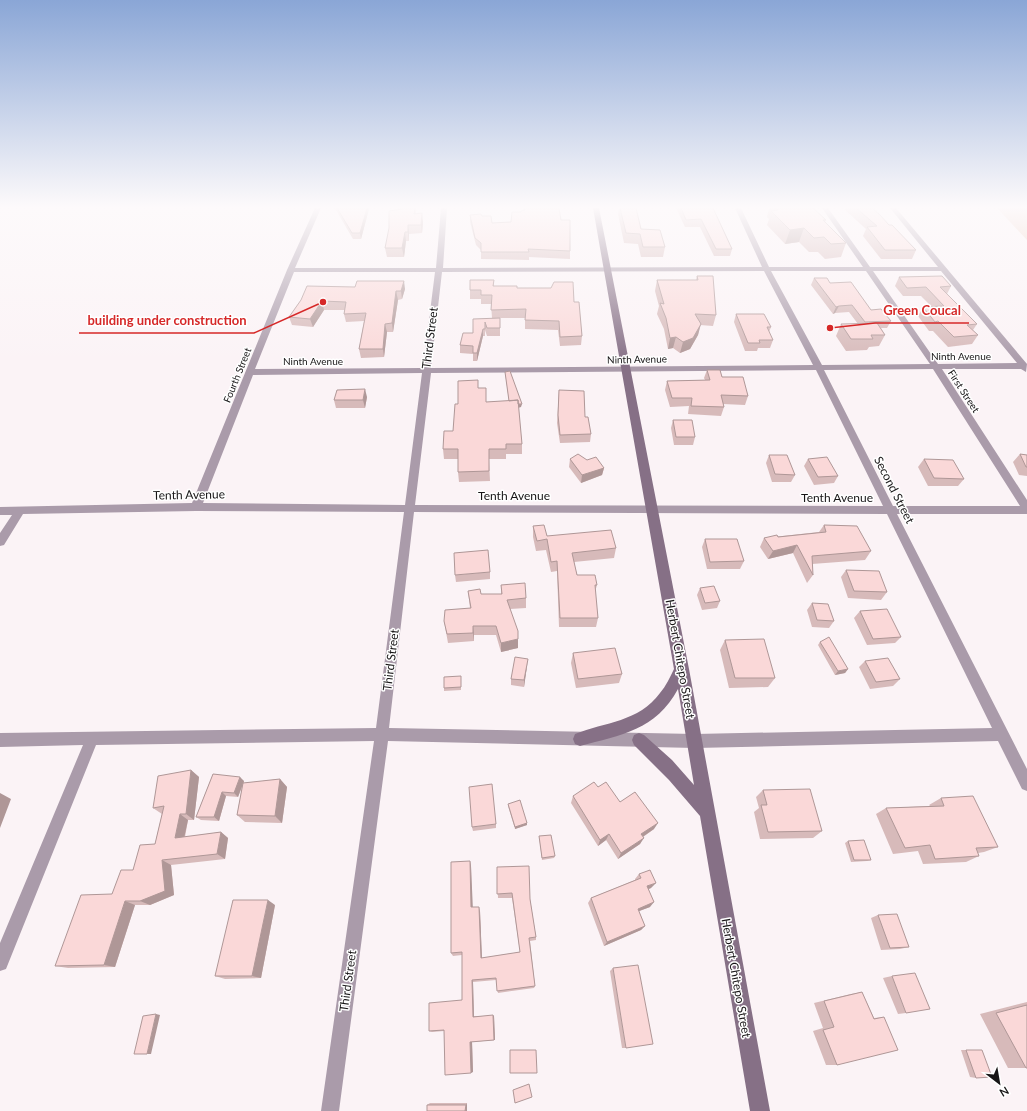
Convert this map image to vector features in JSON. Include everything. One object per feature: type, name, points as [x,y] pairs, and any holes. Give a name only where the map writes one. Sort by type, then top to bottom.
[{"type":"main road","name":"Herbert Chitepo Street","points":[[606,260],[654,510],[760,1111]]},
{"type":"main road","points":[[580,739],[630,725],[647,716],[664,699],[682,668]]},
{"type":"main road","points":[[639,740],[659,757],[681,781],[707,814]]},
{"type":"street","name":"Fourth Street","points":[[196,507],[295,260]]},
{"type":"street","name":"Third Street","points":[[330,1111],[382,734],[440,260]]},
{"type":"street","name":"Second Street","points":[[762,260],[1027,784]]},
{"type":"street","name":"First Street","points":[[861,260],[936,367],[1027,509]]},
{"type":"street","points":[[935,260],[1025,368]]},
{"type":"street","points":[[291,270],[943,269]]},
{"type":"street","name":"Ninth Avenue","points":[[250,372],[936,367],[1025,368]]},
{"type":"street","name":"Tenth Avenue","points":[[0,511],[196,507],[890,511],[1027,509]]},
{"type":"street","points":[[0,542],[20,511]]},
{"type":"street","points":[[0,740],[382,734],[695,741],[1003,734]]},
{"type":"street","points":[[0,963],[92,739]]},
{"type":"building","points":[[697,276],[713,276],[716,315],[695,314],[701,324],[693,338],[683,342],[676,337],[670,338],[666,318],[660,303],[664,304],[657,280],[698,280]]},
{"type":"building","points":[[942,276],[951,286],[940,287],[977,324],[967,325],[978,335],[954,337],[938,321],[935,322],[923,307],[944,306],[926,287],[907,288],[899,277]]},
{"type":"building","points":[[814,278],[827,278],[830,283],[851,282],[871,310],[881,309],[891,321],[865,322],[852,305],[836,307]]},
{"type":"building","points":[[470,280],[494,280],[493,286],[517,286],[517,288],[551,288],[554,282],[573,282],[574,302],[579,302],[582,336],[560,337],[559,321],[525,320],[526,309],[491,310],[492,295],[481,295],[481,290],[470,290]]},
{"type":"building","points":[[357,281],[404,281],[401,291],[396,291],[392,323],[385,324],[383,349],[359,349],[366,313],[344,314],[346,302],[322,301],[310,319],[289,317],[301,300],[307,286],[355,287]]},
{"type":"building","points":[[736,314],[764,314],[771,327],[767,327],[773,340],[759,340],[760,343],[748,343]]},
{"type":"building","points":[[500,318],[500,328],[487,328],[485,322],[485,329],[483,329],[477,353],[473,353],[473,346],[460,345],[463,333],[473,333],[473,319]]},
{"type":"building","points":[[877,323],[885,335],[871,335],[873,339],[851,339],[841,324]]},
{"type":"building","points":[[707,370],[720,370],[722,377],[743,377],[748,396],[721,395],[724,407],[691,406],[692,398],[672,398],[667,381],[710,380]]},
{"type":"building","points":[[510,371],[522,404],[518,404],[518,400],[509,401],[505,372]]},
{"type":"building","points":[[478,380],[478,388],[486,388],[486,402],[518,400],[522,444],[506,444],[506,449],[489,449],[489,471],[458,472],[458,449],[443,449],[444,431],[453,431],[455,404],[458,404],[458,381]]},
{"type":"building","points":[[365,389],[363,400],[334,400],[337,390]]},
{"type":"building","points":[[559,390],[584,391],[585,417],[588,417],[591,434],[560,435],[558,415]]},
{"type":"building","points":[[673,420],[692,420],[695,437],[676,437]]},
{"type":"building","points":[[578,454],[587,460],[596,457],[604,468],[582,475],[570,459]]},
{"type":"building","points":[[1020,454],[1027,455],[1027,467],[1026,467]]},
{"type":"building","points":[[769,455],[787,455],[795,475],[775,474]]},
{"type":"building","points":[[827,457],[838,476],[818,477],[808,459]]},
{"type":"building","points":[[924,459],[953,460],[964,479],[934,478]]},
{"type":"building","points":[[544,525],[547,536],[611,530],[616,548],[572,553],[577,575],[595,575],[597,585],[595,585],[598,618],[560,618],[557,561],[551,562],[547,539],[537,541],[533,526]]},
{"type":"building","points":[[824,525],[857,526],[871,551],[812,556],[813,575],[797,545],[773,551],[764,538],[777,535],[778,537],[826,532]]},
{"type":"building","points":[[705,539],[737,539],[744,561],[710,562]]},
{"type":"building","points":[[488,550],[490,572],[455,575],[454,553]]},
{"type":"building","points":[[846,570],[879,571],[887,592],[854,591]]},
{"type":"building","points":[[525,583],[526,598],[507,600],[518,631],[518,639],[501,643],[496,626],[473,626],[473,633],[447,634],[444,621],[445,610],[471,608],[468,591],[480,589],[481,594],[502,594],[501,585]]},
{"type":"building","points":[[714,586],[720,601],[705,603],[700,588]]},
{"type":"building","points":[[812,603],[828,604],[834,621],[817,620]]},
{"type":"building","points":[[887,609],[901,637],[873,639],[860,611]]},
{"type":"building","points":[[829,637],[848,669],[838,671],[820,642]]},
{"type":"building","points":[[764,639],[775,678],[735,678],[725,640]]},
{"type":"building","points":[[615,648],[622,674],[578,679],[573,653]]},
{"type":"building","points":[[515,657],[528,659],[524,680],[511,679]]},
{"type":"building","points":[[888,658],[900,679],[876,682],[865,661]]},
{"type":"building","points":[[461,676],[461,687],[444,688],[444,677]]},
{"type":"building","points":[[191,770],[186,814],[180,814],[175,838],[221,832],[217,854],[162,860],[165,891],[140,901],[125,901],[104,965],[55,966],[81,895],[112,894],[121,870],[133,870],[140,845],[155,844],[164,806],[153,808],[158,776]]},
{"type":"building","points":[[213,774],[240,777],[234,793],[222,792],[214,817],[196,817]]},
{"type":"building","points":[[280,779],[275,816],[237,815],[243,783]]},
{"type":"building","points":[[594,782],[598,787],[606,782],[620,802],[635,792],[658,823],[641,834],[644,838],[621,853],[609,834],[600,840],[573,796]]},
{"type":"building","points":[[492,784],[496,824],[472,827],[469,787]]},
{"type":"building","points":[[810,789],[822,831],[768,832],[761,805],[767,805],[763,790]]},
{"type":"building","points":[[973,796],[998,847],[976,848],[979,856],[935,859],[930,845],[905,848],[886,808],[944,806],[941,798]]},
{"type":"building","points":[[520,800],[527,823],[515,827],[508,804]]},
{"type":"building","points":[[551,835],[555,856],[542,858],[539,836]]},
{"type":"building","points":[[864,840],[871,860],[854,860],[848,841]]},
{"type":"building","points":[[470,861],[471,907],[479,907],[481,958],[520,952],[512,893],[497,894],[497,867],[529,866],[530,899],[536,937],[529,938],[535,986],[497,991],[496,978],[472,980],[473,1017],[493,1015],[494,1040],[470,1042],[471,1073],[445,1075],[444,1030],[429,1031],[429,1003],[462,1000],[462,952],[451,953],[451,862]]},
{"type":"building","points":[[650,870],[656,883],[647,886],[654,902],[638,909],[645,926],[607,942],[591,898],[641,878],[639,874]]},
{"type":"building","points":[[233,900],[268,900],[252,976],[215,976]]},
{"type":"building","points":[[897,914],[909,947],[890,948],[878,915]]},
{"type":"building","points":[[638,965],[653,1044],[626,1048],[613,968]]},
{"type":"building","points":[[915,973],[930,1009],[906,1013],[892,976]]},
{"type":"building","points":[[862,992],[874,1019],[884,1017],[898,1050],[837,1065],[823,1030],[834,1027],[824,1001]]},
{"type":"building","points":[[1027,1005],[1027,1068],[1026,1068],[996,1013]]},
{"type":"building","points":[[156,1014],[147,1054],[134,1054],[143,1016]]},
{"type":"building","points":[[510,1050],[536,1050],[537,1073],[510,1073]]},
{"type":"building","points":[[966,1050],[982,1050],[992,1077],[976,1078]]},
{"type":"building","points":[[529,1084],[532,1097],[515,1103],[513,1090]]},
{"type":"building","points":[[427,1105],[466,1105],[465,1111],[427,1111]]},
{"type":"place","name":"building under construction","points":[[323,302]]},
{"type":"place","name":"Green Coucal","points":[[830,328]]}]
